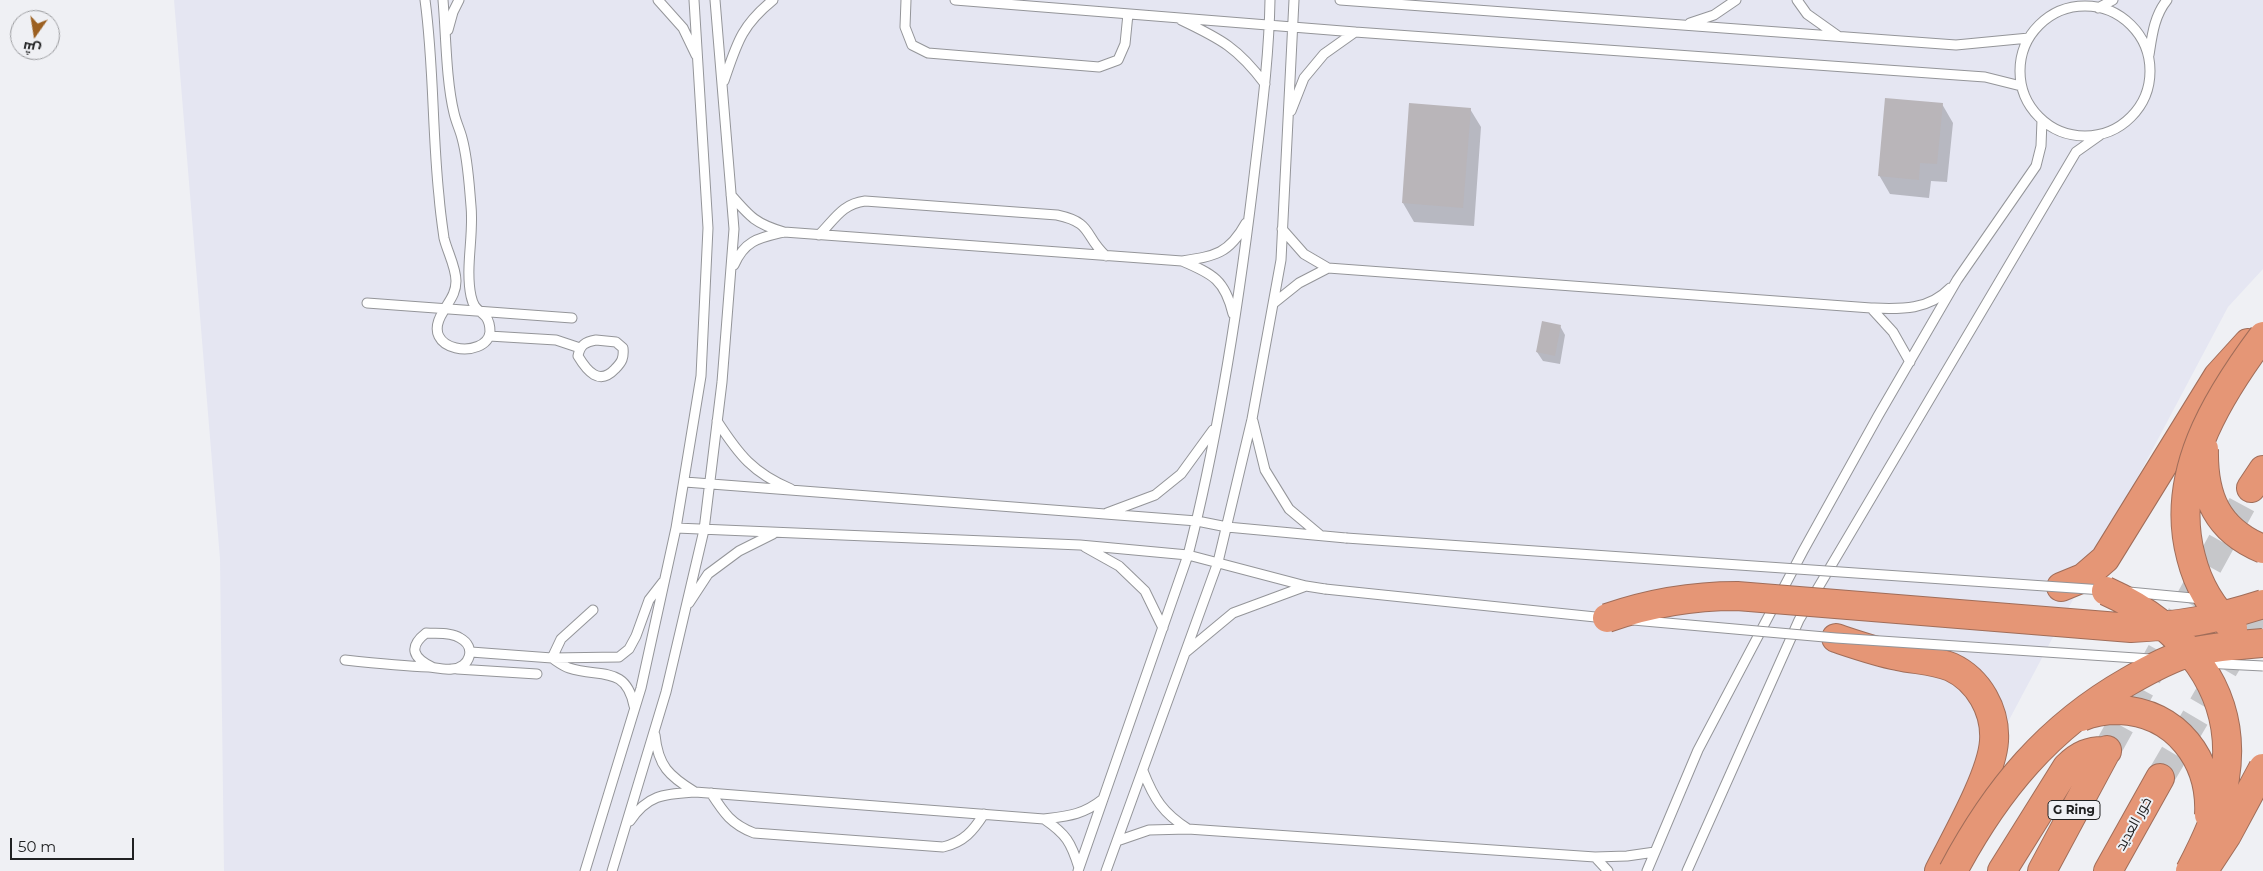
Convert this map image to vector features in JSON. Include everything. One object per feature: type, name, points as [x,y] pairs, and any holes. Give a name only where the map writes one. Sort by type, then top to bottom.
[{"type":"highway","points":[[2061,587],[2083,578],[2105,558],[2218,376],[2241,348],[2263,331]]},
{"type":"highway","points":[[2260,651],[2194,571],[2185,525],[2188,478],[2194,455],[2231,382],[2263,336]]},
{"type":"highway","points":[[2205,430],[2204,474],[2207,490],[2214,507],[2223,521],[2235,533],[2249,543],[2263,549]]},
{"type":"highway","points":[[2106,590],[2142,609],[2166,627],[2186,659],[2216,692],[2228,743],[2225,779],[2209,829],[2190,871]]},
{"type":"highway","points":[[1607,618],[1658,602],[1685,598],[1737,596],[2104,627],[2166,627],[2222,605],[2263,604]]},
{"type":"highway","points":[[1836,638],[1878,652],[1937,662],[1952,668],[1964,675],[1976,686],[1991,712],[1994,742],[1992,757],[1939,871]]},
{"type":"highway","points":[[1953,871],[1972,836],[2005,787],[2065,724],[2115,689],[2186,659],[2260,651]]},
{"type":"highway","points":[[2065,724],[2086,714],[2108,710],[2131,711],[2153,717],[2173,728],[2189,744],[2208,784],[2209,829]]},
{"type":"highway","name":"G Ring","points":[[2002,871],[2067,767],[2088,752],[2107,750],[2042,871]]},
{"type":"highway","points":[[2202,871],[2227,835],[2263,768]]},
{"type":"highway","name":"خور العديد","points":[[2108,871],[2160,778]]},
{"type":"lane","points":[[425,0],[429,28],[431,99],[439,197],[444,237],[456,279],[455,294],[437,321],[436,331],[441,340],[453,347],[466,348],[480,346],[489,336],[490,327],[486,317],[477,311],[472,298],[470,282],[471,209],[466,160],[454,112],[442,0]]},
{"type":"lane","points":[[447,38],[453,12],[459,0]]},
{"type":"lane","points":[[658,0],[683,28],[698,59]]},
{"type":"lane","points":[[585,871],[634,707],[665,579],[685,482],[701,376],[708,228],[694,0]]},
{"type":"lane","points":[[612,871],[654,731],[704,530],[717,421],[734,229],[715,0]]},
{"type":"lane","points":[[722,86],[738,38],[759,12],[773,0]]},
{"type":"lane","points":[[906,0],[905,27],[912,45],[928,53],[1099,67],[1118,60],[1124,44],[1128,14]]},
{"type":"lane","points":[[955,0],[1355,32],[1985,77],[2021,86]]},
{"type":"lane","points":[[1079,869],[1188,555],[1197,521],[1234,322],[1249,218],[1270,25],[1270,0]]},
{"type":"lane","points":[[1106,871],[1218,562],[1252,419],[1281,260],[1294,0]]},
{"type":"lane","points":[[1340,0],[1375,1],[1956,45],[2029,38]]},
{"type":"lane","points":[[1686,24],[1714,15],[1736,0]]},
{"type":"lane","points":[[1797,0],[1806,14],[1838,36]]},
{"type":"lane","points":[[2098,8],[2113,0]]},
{"type":"lane","points":[[1687,871],[1799,620],[2076,152],[2100,135],[2119,127],[2134,114],[2142,103],[2150,78],[2149,58],[2152,31],[2161,7],[2167,0]]},
{"type":"lane","points":[[2100,135],[2079,136],[2060,131],[2042,120],[2029,105],[2021,86],[2020,69],[2022,53],[2029,38],[2039,26],[2052,16],[2066,9],[2098,8],[2116,14],[2131,25],[2142,40],[2149,58]]},
{"type":"lane","points":[[1176,18],[1222,40],[1249,62],[1264,84]]},
{"type":"lane","points":[[1288,118],[1304,78],[1324,54],[1355,32]]},
{"type":"lane","points":[[1647,871],[1698,750],[1808,543],[1957,280],[2036,166],[2041,146],[2042,120]]},
{"type":"lane","points":[[731,195],[762,226],[784,232],[1182,261],[1211,257],[1225,250],[1238,237],[1249,218]]},
{"type":"lane","points":[[819,235],[837,215],[852,203],[875,202],[1057,215],[1073,218],[1082,224],[1095,246],[1106,256]]},
{"type":"lane","points":[[1282,229],[1304,254],[1328,268],[1871,308],[1912,309],[1945,294],[1957,280]]},
{"type":"lane","points":[[731,273],[740,252],[747,244],[784,232]]},
{"type":"lane","points":[[1182,261],[1208,272],[1222,284],[1229,298],[1234,322]]},
{"type":"lane","points":[[1274,303],[1299,283],[1328,268]]},
{"type":"lane","points":[[368,304],[572,318]]},
{"type":"lane","points":[[1871,308],[1893,332],[1910,362]]},
{"type":"lane","points":[[489,336],[556,340],[580,348]]},
{"type":"lane","points":[[596,340],[616,342],[623,348],[624,356],[609,376],[601,377],[593,375],[583,365],[578,356],[580,348],[586,342],[596,340]]},
{"type":"lane","points":[[1252,419],[1265,470],[1289,509],[1320,536]]},
{"type":"lane","points":[[717,421],[738,452],[767,479],[798,492]]},
{"type":"lane","points":[[1103,515],[1155,495],[1181,474],[1215,427]]},
{"type":"lane","points":[[685,482],[1197,521],[1227,527],[1346,538],[2106,590],[2222,605]]},
{"type":"lane","points":[[676,528],[1080,545],[1188,555],[1306,586],[1325,589],[1607,618],[1836,638],[2186,659]]},
{"type":"lane","points":[[685,610],[708,574],[739,551],[776,533]]},
{"type":"lane","points":[[1080,545],[1119,566],[1145,591],[1163,628]]},
{"type":"lane","points":[[471,652],[552,658],[619,657],[629,649],[636,636],[649,600],[665,579]]},
{"type":"lane","points":[[1185,652],[1233,613],[1306,586]]},
{"type":"lane","points":[[552,658],[561,639],[593,610]]},
{"type":"lane","points":[[432,667],[421,662],[416,655],[415,646],[418,639],[426,633],[460,637],[469,644],[471,652],[469,659],[463,667],[452,669]]},
{"type":"lane","points":[[552,658],[567,668],[617,677],[632,692],[634,707]]},
{"type":"lane","points":[[345,660],[537,674]]},
{"type":"lane","points":[[654,731],[657,751],[663,766],[676,781],[695,792]]},
{"type":"lane","points":[[1142,771],[1152,792],[1169,817],[1188,829]]},
{"type":"lane","points":[[624,831],[639,808],[651,799],[669,793],[711,793],[1044,819],[1068,816],[1088,810],[1103,799]]},
{"type":"lane","points":[[711,793],[729,819],[741,828],[754,833],[943,847],[957,844],[971,833],[984,814]]},
{"type":"lane","points":[[1044,819],[1060,830],[1072,845],[1079,869]]},
{"type":"lane","points":[[1117,841],[1149,830],[1188,829],[1595,856],[1627,856],[1655,852]]},
{"type":"lane","points":[[1595,856],[1608,871]]},
{"type":"shaded area","points":[[174,0],[2263,0],[2263,269],[2228,307],[1929,871],[224,871],[220,559]]},
{"type":"building","points":[[1885,98],[1943,103],[1937,164],[1920,163],[1919,180],[1878,176]]},
{"type":"building","points":[[1409,103],[1471,108],[1463,208],[1402,203]]},
{"type":"building","points":[[1542,321],[1561,325],[1555,356],[1536,352]]},
{"type":"tunnel","points":[[2107,750],[2251,488]]},
{"type":"tunnel","points":[[2160,778],[2263,602]]}]
